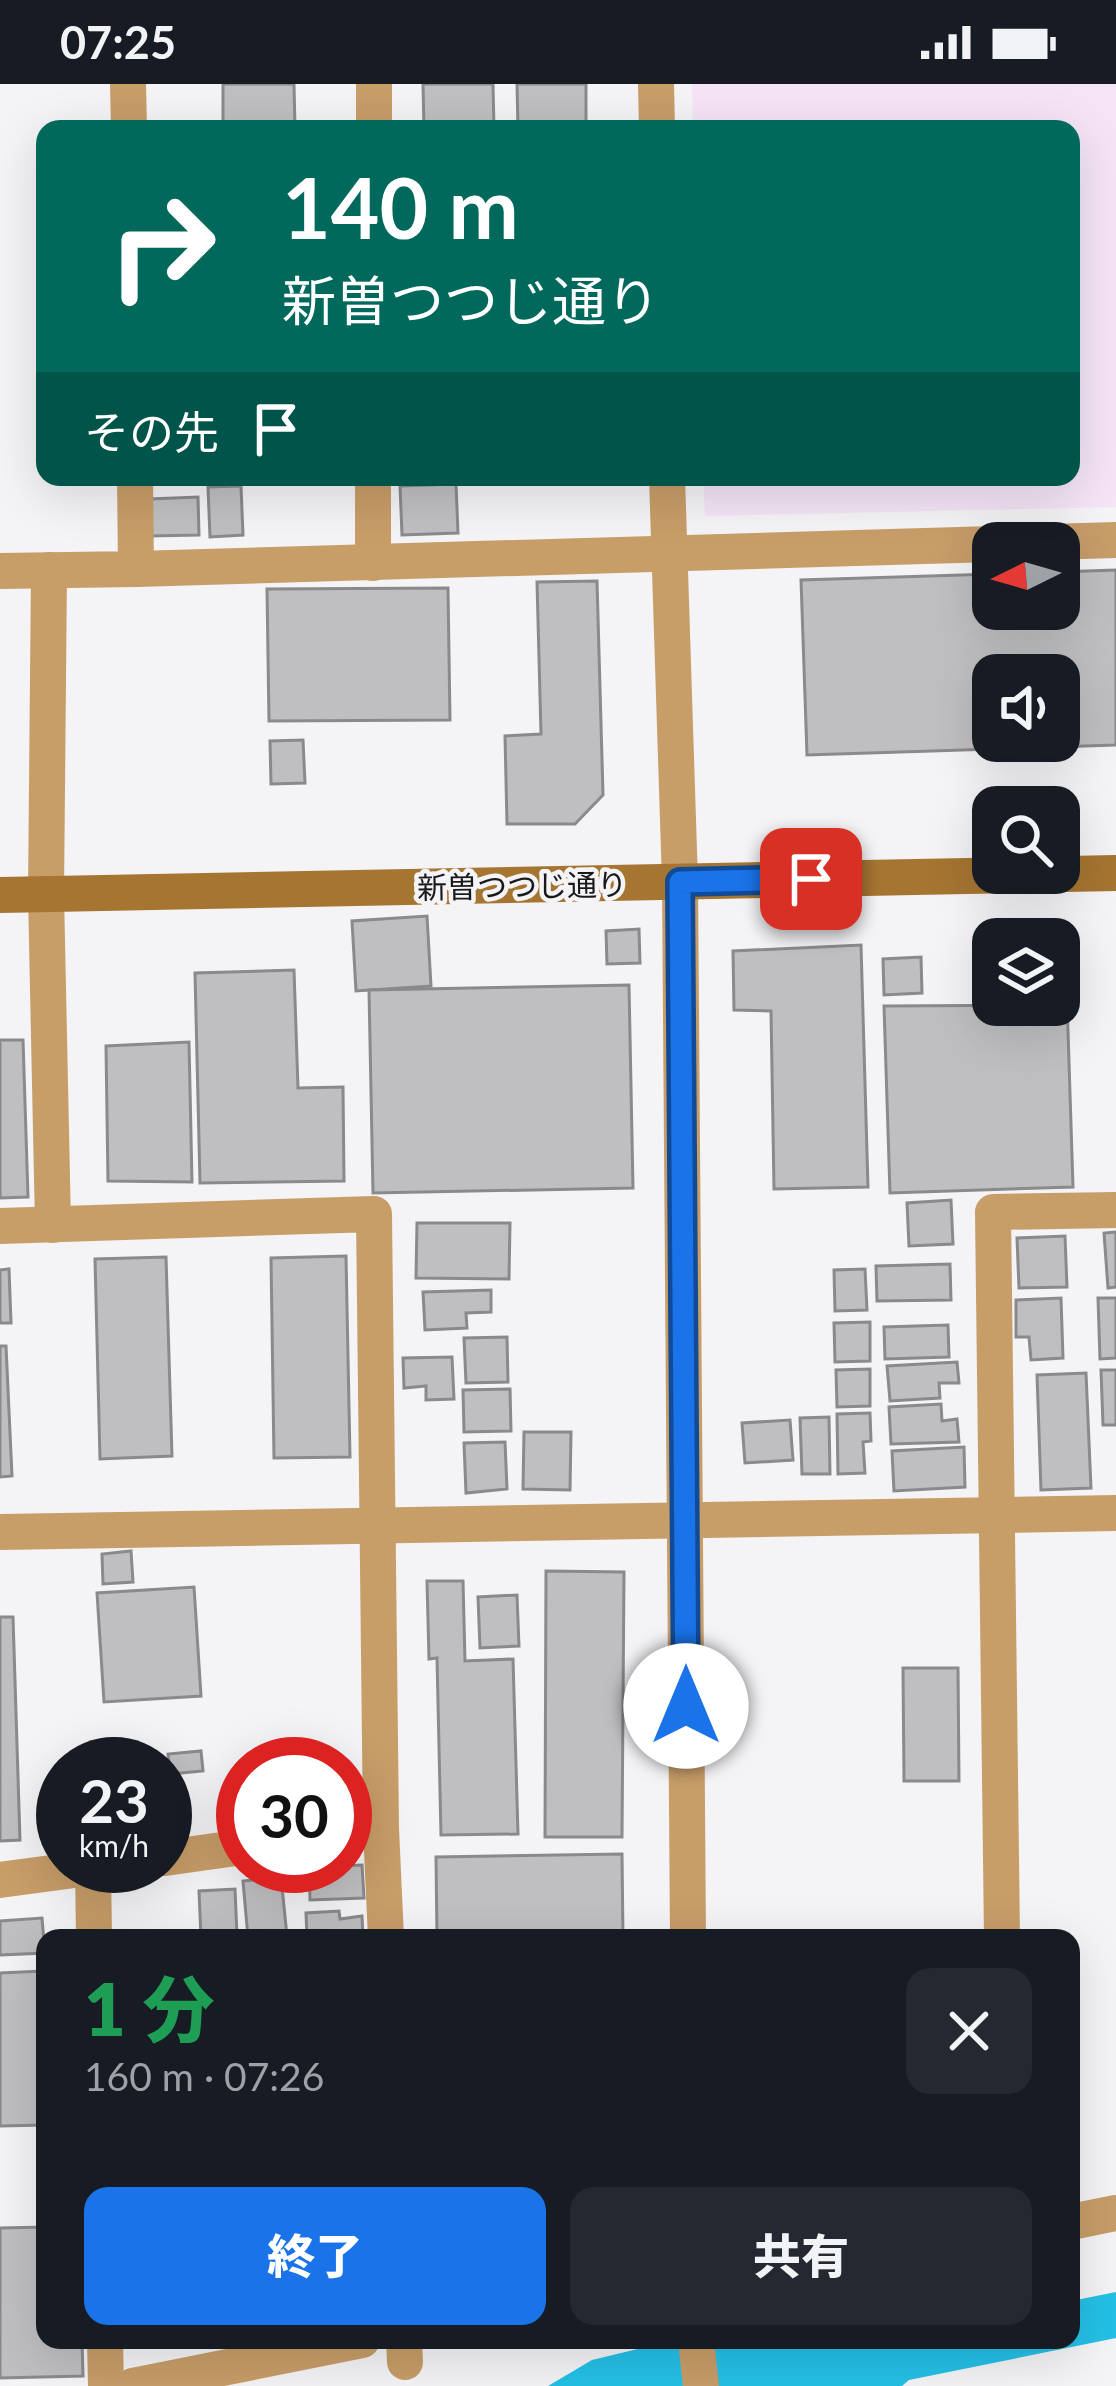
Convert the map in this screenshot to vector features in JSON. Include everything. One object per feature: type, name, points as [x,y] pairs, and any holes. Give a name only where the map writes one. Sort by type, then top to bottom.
[{"type":"street","points":[[128,84],[129,120]]},
{"type":"street","points":[[374,84],[374,120]]},
{"type":"street","points":[[656,84],[657,120]]},
{"type":"street","points":[[135,486],[136,569]]},
{"type":"street","points":[[374,486],[374,562]]},
{"type":"street","points":[[667,486],[680,882],[688,1929]]},
{"type":"street","points":[[1080,541],[1116,540]]},
{"type":"street","points":[[0,571],[972,545]]},
{"type":"street","points":[[49,570],[46,894],[53,1225]]},
{"type":"street","name":"新曽つつじ通り","points":[[0,895],[1116,874]]},
{"type":"street","points":[[1002,1929],[993,1212],[1116,1210]]},
{"type":"street","points":[[0,1226],[374,1214],[377,1524],[367,1737]]},
{"type":"street","points":[[0,1532],[1116,1514]]},
{"type":"street","points":[[372,1873],[384,1929]]},
{"type":"street","points":[[0,1880],[36,1875]]},
{"type":"street","points":[[93,1893],[94,1929]]},
{"type":"street","points":[[1080,2220],[1116,2213]]},
{"type":"street","points":[[105,2349],[106,2386]]},
{"type":"street","points":[[133,2386],[317,2349]]},
{"type":"street","points":[[697,2349],[700,2386]]},
{"type":"shaded area","points":[[692,84],[1116,84],[1116,507],[705,516],[703,486],[1080,486],[1080,120],[693,120]]},
{"type":"water","points":[[1116,2292],[1116,2338],[1080,2345],[1080,2299]]},
{"type":"water","points":[[638,2349],[1062,2349],[909,2380],[902,2386],[548,2386],[592,2360]]},
{"type":"building","points":[[223,84],[294,84],[295,120],[223,120]]},
{"type":"building","points":[[423,84],[493,84],[494,120],[424,120]]},
{"type":"building","points":[[517,84],[586,84],[586,120],[518,120]]},
{"type":"building","points":[[241,486],[243,535],[210,537],[208,487]]},
{"type":"building","points":[[400,486],[456,486],[458,533],[402,535]]},
{"type":"building","points":[[198,497],[199,535],[150,536],[149,499]]},
{"type":"building","points":[[1116,570],[1116,745],[1080,746],[1080,654],[972,654],[972,750],[807,755],[801,580],[972,575],[972,630],[1080,630],[1080,571]]},
{"type":"building","points":[[597,581],[603,795],[575,824],[507,824],[505,736],[541,734],[537,582]]},
{"type":"building","points":[[448,588],[450,720],[269,721],[267,589]]},
{"type":"building","points":[[303,740],[305,783],[271,784],[270,741]]},
{"type":"building","points":[[427,916],[431,986],[356,991],[352,921]]},
{"type":"building","points":[[639,929],[640,963],[607,964],[606,931]]},
{"type":"building","points":[[861,945],[868,1187],[774,1189],[771,1011],[734,1010],[733,951]]},
{"type":"building","points":[[921,957],[922,993],[884,995],[883,959]]},
{"type":"building","points":[[294,970],[298,1088],[343,1087],[344,1181],[200,1183],[195,973]]},
{"type":"building","points":[[629,985],[633,1188],[373,1193],[369,990]]},
{"type":"building","points":[[972,1005],[972,1026],[1068,1026],[1073,1187],[890,1193],[884,1006]]},
{"type":"building","points":[[0,1040],[23,1040],[28,1197],[0,1198]]},
{"type":"building","points":[[189,1042],[192,1182],[108,1181],[106,1046]]},
{"type":"building","points":[[951,1200],[953,1244],[909,1246],[907,1203]]},
{"type":"building","points":[[417,1223],[510,1223],[509,1279],[416,1278]]},
{"type":"building","points":[[1116,1232],[1116,1287],[1108,1288],[1104,1233]]},
{"type":"building","points":[[1065,1236],[1067,1287],[1019,1288],[1017,1238]]},
{"type":"building","points":[[346,1256],[350,1457],[274,1458],[271,1258]]},
{"type":"building","points":[[166,1257],[172,1456],[100,1459],[95,1259]]},
{"type":"building","points":[[950,1264],[951,1300],[877,1301],[876,1266]]},
{"type":"building","points":[[9,1269],[11,1323],[0,1323],[0,1270]]},
{"type":"building","points":[[865,1269],[867,1310],[835,1311],[834,1270]]},
{"type":"building","points":[[491,1290],[491,1312],[466,1313],[467,1328],[425,1330],[423,1292]]},
{"type":"building","points":[[1061,1298],[1063,1358],[1031,1360],[1029,1337],[1016,1337],[1016,1300]]},
{"type":"building","points":[[1098,1298],[1116,1298],[1116,1358],[1100,1359]]},
{"type":"building","points":[[870,1322],[870,1361],[835,1362],[834,1323]]},
{"type":"building","points":[[948,1325],[949,1357],[885,1359],[884,1327]]},
{"type":"building","points":[[507,1337],[508,1382],[466,1383],[464,1338]]},
{"type":"building","points":[[0,1346],[6,1346],[12,1476],[0,1477]]},
{"type":"building","points":[[452,1357],[454,1399],[426,1400],[426,1386],[404,1388],[403,1358]]},
{"type":"building","points":[[957,1362],[959,1383],[939,1383],[940,1398],[890,1401],[887,1366]]},
{"type":"building","points":[[870,1369],[870,1406],[837,1407],[836,1370]]},
{"type":"building","points":[[1101,1370],[1116,1370],[1116,1425],[1103,1425]]},
{"type":"building","points":[[1086,1373],[1091,1488],[1041,1490],[1037,1375]]},
{"type":"building","points":[[510,1389],[511,1431],[464,1432],[463,1390]]},
{"type":"building","points":[[941,1404],[942,1421],[957,1419],[959,1442],[891,1444],[889,1407]]},
{"type":"building","points":[[870,1413],[871,1441],[863,1442],[865,1473],[838,1474],[837,1414]]},
{"type":"building","points":[[829,1417],[830,1474],[802,1474],[800,1418]]},
{"type":"building","points":[[790,1420],[793,1460],[745,1463],[742,1423]]},
{"type":"building","points":[[524,1432],[571,1432],[570,1490],[523,1489]]},
{"type":"building","points":[[505,1442],[507,1489],[466,1493],[464,1443]]},
{"type":"building","points":[[964,1447],[965,1487],[894,1491],[892,1451]]},
{"type":"building","points":[[131,1551],[133,1582],[103,1584],[102,1554]]},
{"type":"building","points":[[546,1571],[624,1572],[622,1837],[545,1837]]},
{"type":"building","points":[[427,1581],[463,1581],[465,1661],[513,1659],[518,1834],[441,1835],[437,1658],[429,1659]]},
{"type":"building","points":[[194,1587],[201,1696],[104,1702],[97,1593]]},
{"type":"building","points":[[517,1595],[519,1646],[480,1648],[478,1597]]},
{"type":"building","points":[[0,1617],[13,1617],[20,1840],[0,1841]]},
{"type":"building","points":[[903,1668],[958,1668],[959,1781],[904,1781]]},
{"type":"building","points":[[201,1751],[203,1771],[192,1772],[192,1752]]},
{"type":"building","points":[[622,1854],[623,1929],[437,1929],[436,1857]]},
{"type":"building","points":[[199,1891],[235,1893],[237,1929],[201,1929]]},
{"type":"building","points":[[244,1893],[283,1893],[286,1929],[247,1929]]},
{"type":"building","points":[[310,1893],[364,1893],[364,1898],[310,1900]]},
{"type":"building","points":[[339,1911],[340,1919],[362,1916],[363,1929],[307,1929],[306,1913]]},
{"type":"building","points":[[42,1918],[43,1929],[36,1929],[36,1953],[0,1955],[0,1921]]},
{"type":"building","points":[[36,1971],[36,2125],[0,2126],[0,1973]]},
{"type":"building","points":[[36,2227],[36,2349],[82,2349],[83,2376],[0,2378],[0,2228]]},
{"type":"route","points":[[686,1706],[680,882],[811,879]]}]
